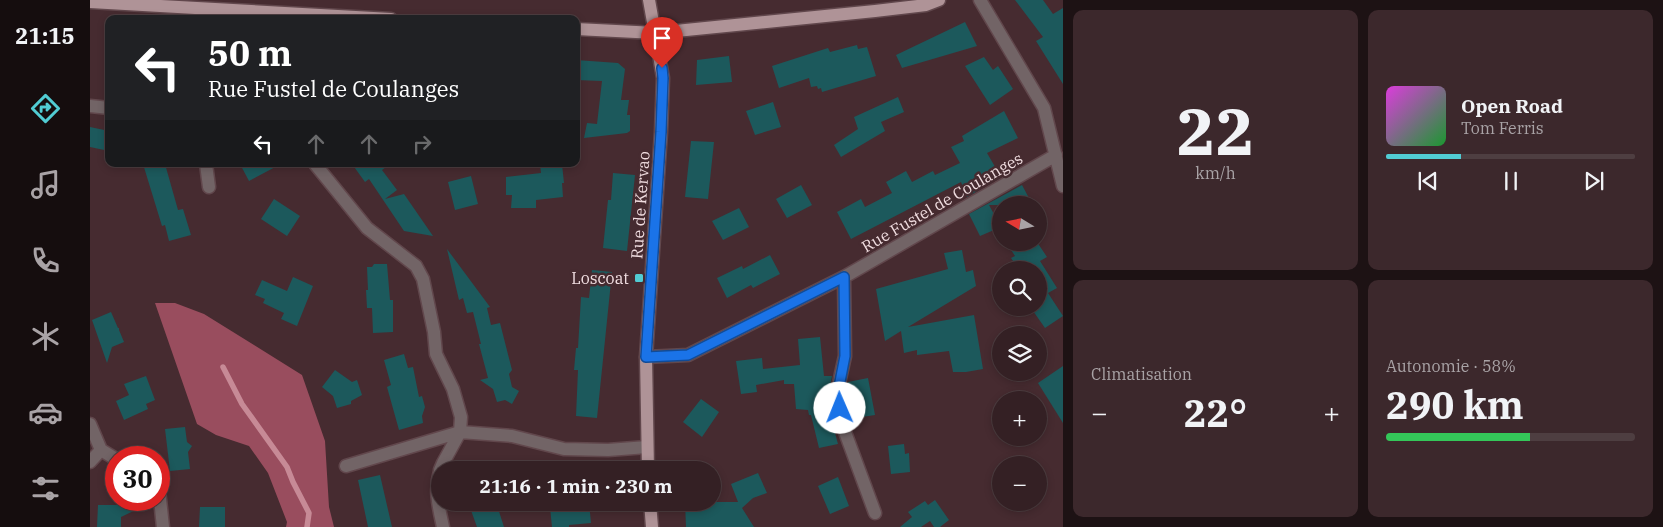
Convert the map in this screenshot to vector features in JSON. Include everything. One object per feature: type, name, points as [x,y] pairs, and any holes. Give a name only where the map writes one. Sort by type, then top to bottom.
[{"type":"main road","name":"Rue de Kervao","points":[[648,461],[646,357],[663,78],[649,0]]},
{"type":"main road","points":[[580,29],[656,33],[876,11],[926,5],[939,0]]},
{"type":"main road","points":[[90,2],[174,3],[337,15]]},
{"type":"main road","points":[[651,511],[652,527]]},
{"type":"street","points":[[980,0],[1044,108],[1062,180]]},
{"type":"street","points":[[90,106],[105,108]]},
{"type":"street","name":"Rue Fustel de Coulanges","points":[[646,357],[688,355],[844,277],[1056,155]]},
{"type":"street","points":[[206,167],[209,187]]},
{"type":"street","points":[[317,167],[367,228],[416,266],[423,279],[434,332],[436,354],[453,389],[460,418],[460,432],[443,461]]},
{"type":"street","points":[[844,277],[845,356],[838,392],[842,424],[875,513]]},
{"type":"street","points":[[90,424],[101,450],[105,452]]},
{"type":"street","points":[[346,466],[460,432],[512,436],[564,449],[608,450],[647,447]]},
{"type":"street","points":[[90,462],[101,450]]},
{"type":"street","points":[[161,511],[163,527]]},
{"type":"street","points":[[440,511],[443,527]]},
{"type":"shaded area","points":[[155,303],[175,303],[204,314],[302,375],[325,441],[329,507],[334,527],[286,527],[287,522],[268,473],[249,446],[216,435],[197,424]]},
{"type":"building","points":[[1015,0],[1043,0],[1053,14],[1063,8],[1063,84],[1036,41],[1043,37]]},
{"type":"building","points":[[965,22],[977,46],[902,68],[896,55]]},
{"type":"building","points":[[857,45],[858,49],[867,47],[876,76],[822,92],[821,88],[818,89],[817,86],[811,87],[809,78],[779,88],[772,66],[828,48],[830,52]]},
{"type":"building","points":[[729,56],[732,82],[696,85],[697,60]]},
{"type":"building","points":[[984,57],[993,70],[998,66],[1013,89],[990,105],[965,66]]},
{"type":"building","points":[[580,60],[618,63],[625,69],[621,100],[629,100],[627,115],[630,115],[630,131],[627,133],[584,138],[587,123],[597,124],[602,81],[580,80]]},
{"type":"building","points":[[898,97],[904,112],[881,122],[885,131],[841,157],[834,145],[858,129],[854,117]]},
{"type":"building","points":[[773,102],[781,127],[755,135],[746,111]]},
{"type":"building","points":[[1004,111],[1018,138],[987,153],[1001,177],[967,197],[961,182],[851,239],[837,212],[861,199],[865,207],[892,193],[886,182],[906,171],[912,182],[933,171],[935,175],[960,163],[951,147],[964,141],[962,136]]},
{"type":"building","points":[[90,127],[105,130],[105,150],[90,147]]},
{"type":"building","points":[[691,141],[714,142],[708,199],[685,197]]},
{"type":"building","points":[[144,167],[166,167],[178,210],[183,209],[191,235],[169,241],[165,225],[162,226]]},
{"type":"building","points":[[242,167],[275,167],[249,181]]},
{"type":"building","points":[[354,167],[386,167],[382,170],[397,190],[385,199],[404,194],[433,236],[404,231],[369,179],[365,182]]},
{"type":"building","points":[[540,167],[562,167],[563,197],[536,200],[536,208],[511,208],[512,195],[506,195],[506,177],[541,173]]},
{"type":"building","points":[[613,173],[635,175],[627,251],[603,248],[608,200],[611,200]]},
{"type":"building","points":[[471,176],[478,204],[455,210],[448,182]]},
{"type":"building","points":[[801,185],[812,205],[787,218],[776,199]]},
{"type":"building","points":[[1022,185],[1028,196],[1002,196]]},
{"type":"building","points":[[274,199],[300,216],[287,236],[261,219]]},
{"type":"building","points":[[992,201],[992,205],[989,205],[992,210],[992,231],[980,236],[969,214]]},
{"type":"building","points":[[739,208],[749,227],[723,240],[712,221]]},
{"type":"building","points":[[447,249],[490,307],[487,308],[491,325],[500,323],[512,370],[509,374],[512,387],[519,391],[512,404],[505,400],[497,402],[493,389],[480,380],[488,378],[473,312],[467,313],[463,298],[459,300]]},
{"type":"building","points":[[962,250],[966,272],[973,270],[976,286],[908,327],[974,315],[983,369],[953,372],[949,351],[917,355],[917,350],[904,353],[901,331],[885,341],[876,289],[948,269],[944,253]]},
{"type":"building","points":[[1012,251],[1043,251],[1047,257],[1040,261],[1013,261],[1011,258],[1015,256]]},
{"type":"building","points":[[770,255],[780,274],[753,288],[751,285],[727,298],[717,278],[742,266],[743,269]]},
{"type":"building","points":[[374,264],[387,264],[390,300],[393,300],[393,332],[373,333],[372,308],[367,308],[366,290],[368,290],[367,267],[372,267]]},
{"type":"building","points":[[592,270],[612,272],[597,418],[576,416],[578,370],[574,370],[576,348],[578,348],[581,297],[589,298]]},
{"type":"building","points":[[1047,272],[1057,288],[1048,293],[1063,316],[1047,327],[1044,326],[1037,316],[1047,316]]},
{"type":"building","points":[[293,277],[313,286],[297,326],[281,319],[284,313],[263,303],[265,299],[255,295],[262,280],[287,291]]},
{"type":"building","points":[[111,312],[124,342],[112,347],[107,363],[92,320]]},
{"type":"building","points":[[820,337],[824,376],[832,376],[829,393],[832,422],[838,444],[819,448],[811,415],[809,415],[808,410],[796,409],[794,384],[784,384],[784,380],[756,385],[757,392],[741,394],[736,361],[762,358],[763,369],[800,365],[798,339]]},
{"type":"building","points":[[404,354],[408,368],[413,367],[419,397],[422,396],[425,407],[422,416],[423,423],[399,430],[387,387],[391,385],[384,360]]},
{"type":"building","points":[[1063,366],[1063,423],[1047,397],[1047,391],[1043,391],[1038,383],[1047,381],[1047,377]]},
{"type":"building","points":[[335,370],[352,382],[357,380],[362,395],[351,401],[351,404],[337,408],[333,396],[322,387]]},
{"type":"building","points":[[146,376],[155,400],[146,404],[148,409],[124,420],[116,401],[129,395],[124,384]]},
{"type":"building","points":[[868,378],[875,415],[849,419],[845,392],[848,382]]},
{"type":"building","points":[[701,399],[719,412],[702,437],[683,422]]},
{"type":"building","points":[[185,427],[187,442],[192,446],[188,452],[190,469],[170,471],[170,446],[167,446],[165,429]]},
{"type":"building","points":[[904,444],[905,454],[909,453],[910,472],[891,474],[888,446]]},
{"type":"building","points":[[758,473],[767,493],[753,498],[742,508],[754,527],[686,527],[685,511],[721,511],[721,502],[738,502],[731,484]]},
{"type":"building","points":[[380,475],[392,527],[368,527],[358,480]]},
{"type":"building","points":[[838,477],[849,506],[830,514],[818,486]]},
{"type":"building","points":[[935,500],[949,520],[940,527],[934,527],[930,521],[921,527],[900,527],[912,517],[908,512],[925,501],[928,505]]},
{"type":"building","points":[[98,505],[105,505],[105,511],[134,511],[121,517],[121,527],[97,527]]},
{"type":"building","points":[[200,507],[225,507],[225,527],[199,527]]},
{"type":"building","points":[[471,511],[499,511],[504,527],[477,527]]},
{"type":"building","points":[[550,511],[590,511],[591,523],[569,525],[569,527],[552,527]]},
{"type":"waterway","points":[[223,367],[242,404],[287,467],[309,513],[307,527]]},
{"type":"place","name":"Loscoat","points":[[639,278]]},
{"type":"route","points":[[662,68],[661,132],[646,357],[659,358],[688,355],[844,277],[845,356],[838,392],[840,408]]}]
